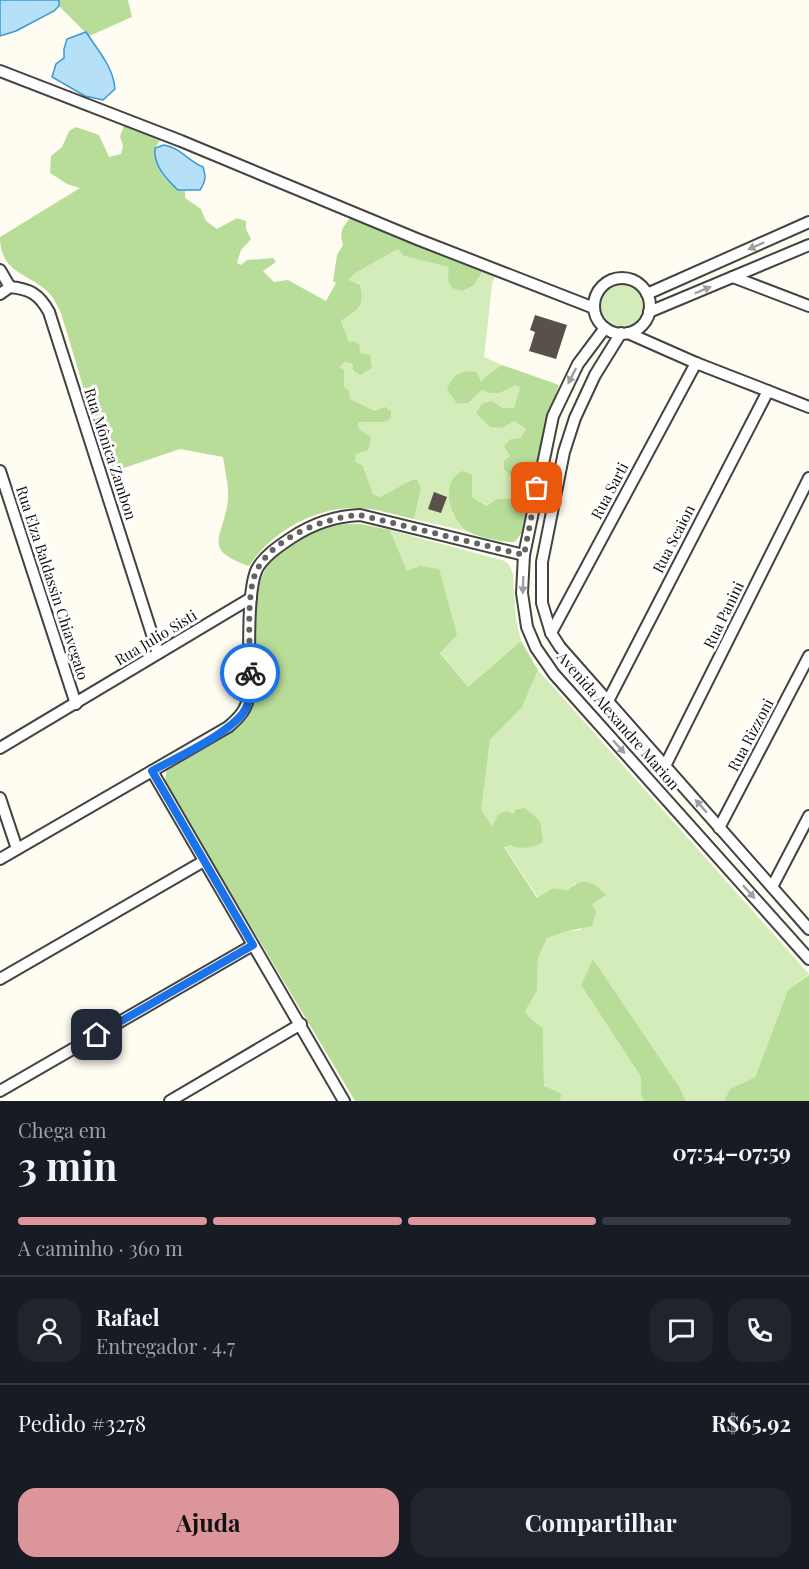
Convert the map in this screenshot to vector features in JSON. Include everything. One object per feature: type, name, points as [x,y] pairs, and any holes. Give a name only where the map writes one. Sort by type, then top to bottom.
[{"type":"street","points":[[0,71],[181,141],[427,243],[594,308]]},
{"type":"street","points":[[647,294],[809,222]]},
{"type":"street","points":[[649,312],[809,245]]},
{"type":"street","points":[[0,270],[10,287],[0,294]]},
{"type":"street","points":[[733,277],[809,306]]},
{"type":"street","points":[[625,333],[640,327],[649,312],[650,303],[641,286],[633,280],[624,278],[606,283],[595,298],[594,308],[599,322],[605,328],[625,333],[809,407]]},
{"type":"street","name":"Rua Mônica Zambon","points":[[10,287],[37,294],[49,312],[158,653]]},
{"type":"street","points":[[640,327],[650,344]]},
{"type":"street","name":"Avenida Alexandre Marion","points":[[605,328],[578,364],[554,416],[524,555],[522,593],[527,627],[536,648],[554,674],[809,959]]},
{"type":"street","name":"Avenida Alexandre Marion","points":[[625,333],[595,375],[575,418],[564,452],[542,562],[542,603],[551,633],[560,647],[809,929]]},
{"type":"street","name":"Rua Sarti","points":[[551,633],[696,363]]},
{"type":"street","name":"Rua Scaion","points":[[608,701],[768,391]]},
{"type":"street","name":"Rua Elza Baldassin Chiavegato","points":[[0,471],[76,704]]},
{"type":"street","name":"Rua Panini","points":[[665,766],[809,478]]},
{"type":"street","points":[[0,859],[228,728],[241,717],[248,705],[251,598],[257,569],[273,551],[312,525],[344,516],[372,517],[524,555]]},
{"type":"street","name":"Rua Julio Sisti","points":[[0,748],[251,598]]},
{"type":"street","name":"Rua Rizzoni","points":[[719,828],[809,656]]},
{"type":"street","points":[[152,771],[344,1101]]},
{"type":"street","points":[[0,798],[16,849]]},
{"type":"street","points":[[772,887],[809,816]]},
{"type":"street","points":[[0,979],[204,861]]},
{"type":"street","points":[[0,1091],[253,945]]},
{"type":"street","points":[[175,1100],[301,1024]]},
{"type":"green space","points":[[59,0],[128,0],[132,17],[89,36],[59,6]]},
{"type":"green space","points":[[124,126],[160,140],[155,149],[159,169],[173,186],[185,191],[185,198],[201,209],[206,221],[217,229],[237,218],[246,221],[246,229],[251,239],[241,250],[237,263],[241,265],[247,260],[273,258],[276,262],[263,271],[274,282],[288,280],[326,301],[336,283],[333,281],[337,255],[343,245],[342,230],[351,217],[483,271],[474,285],[462,291],[452,288],[448,280],[449,267],[404,256],[398,249],[355,273],[349,280],[360,285],[362,299],[359,308],[341,321],[349,342],[354,341],[359,344],[360,353],[370,355],[372,368],[360,375],[353,370],[353,364],[345,362],[339,367],[344,370],[344,387],[349,391],[350,399],[375,411],[385,407],[391,411],[391,418],[384,422],[358,422],[358,428],[371,438],[368,450],[356,454],[355,461],[363,466],[373,494],[380,497],[412,480],[417,480],[421,489],[414,519],[359,508],[327,511],[297,523],[283,532],[259,553],[249,566],[224,554],[220,548],[220,533],[228,499],[223,457],[180,449],[109,473],[61,313],[48,292],[10,265],[1,249],[0,237],[80,188],[67,184],[50,173],[51,156],[62,147],[69,131],[76,127],[99,135],[109,157],[121,154],[123,146],[120,136]]},
{"type":"green space","points":[[398,249],[404,256],[450,267],[474,285],[483,271],[495,275],[484,357],[502,365],[485,377],[481,383],[447,390],[457,404],[468,403],[482,390],[495,393],[503,392],[515,385],[520,386],[514,408],[502,408],[502,428],[514,421],[526,429],[520,438],[511,439],[510,456],[504,469],[524,491],[523,498],[498,499],[488,506],[472,497],[452,513],[469,532],[414,519],[421,490],[412,480],[381,497],[373,494],[363,466],[355,461],[358,422],[384,422],[375,411],[350,399],[344,387],[344,370],[339,367],[345,362],[353,364],[360,353],[349,342],[341,321],[360,308],[362,299],[360,285],[349,280],[355,273]]},
{"type":"green space","points":[[622,283],[638,290],[645,306],[638,322],[622,329],[606,322],[599,306],[606,290]]},
{"type":"green space","points":[[502,365],[559,385],[545,424],[522,532],[515,542],[479,536],[462,527],[452,511],[449,492],[455,476],[463,471],[472,475],[472,497],[487,506],[497,499],[523,498],[524,491],[504,469],[504,461],[510,456],[504,446],[511,439],[520,438],[526,429],[514,421],[502,428],[490,427],[476,413],[482,404],[492,401],[502,408],[514,408],[520,387],[515,385],[503,392],[495,393],[482,390],[468,403],[457,404],[447,390],[454,377],[461,373],[476,372],[481,382]]},
{"type":"green space","points":[[361,524],[390,530],[407,571],[420,566],[439,569],[457,635],[440,653],[468,687],[521,641],[538,670],[522,707],[490,740],[481,809],[492,827],[498,815],[506,811],[513,814],[516,809],[525,808],[540,821],[543,842],[526,848],[510,845],[504,847],[537,898],[553,888],[568,890],[583,882],[593,884],[606,895],[592,904],[596,912],[592,926],[547,938],[538,958],[537,991],[525,1011],[543,1028],[544,1086],[562,1094],[559,1101],[355,1101],[165,782],[167,768],[237,728],[247,718],[253,706],[256,615],[260,582],[265,570],[283,551],[308,536],[327,528]]},
{"type":"green space","points":[[390,530],[505,561],[509,565],[513,574],[516,620],[521,641],[468,687],[440,652]]},
{"type":"green space","points":[[538,670],[809,974],[788,990],[755,1077],[730,1089],[724,1101],[686,1101],[680,1088],[593,959],[581,985],[641,1077],[641,1095],[644,1101],[559,1101],[561,1094],[544,1087],[543,1028],[525,1011],[537,991],[538,958],[547,938],[568,931],[581,930],[576,883],[568,890],[553,888],[538,898],[504,846],[510,845],[525,808],[516,809],[513,814],[492,828],[480,809],[490,740],[522,707]]},
{"type":"green space","points":[[593,959],[680,1088],[686,1101],[644,1101],[641,1095],[641,1077],[581,985]]},
{"type":"green space","points":[[809,975],[809,1101],[724,1101],[730,1089],[755,1077],[788,990]]},
{"type":"water","points":[[0,0],[59,0],[59,6],[54,11],[16,31],[0,36]]},
{"type":"water","points":[[86,32],[104,59],[114,81],[115,89],[103,100],[85,96],[52,77],[56,64],[64,58],[67,39]]},
{"type":"water","points":[[164,145],[175,149],[203,167],[205,178],[200,190],[178,190],[165,176],[158,166],[155,154],[155,148]]},
{"type":"building","points":[[535,315],[567,325],[556,359],[529,351],[535,332],[530,330]]},
{"type":"building","points":[[434,492],[447,497],[441,513],[428,509]]},
{"type":"way so far","points":[[250,673],[251,598],[257,569],[273,551],[299,532],[327,520],[360,515],[524,555],[537,488]]},
{"type":"route","points":[[97,1035],[253,945],[152,771],[228,728],[241,717],[248,705],[250,673]]}]
